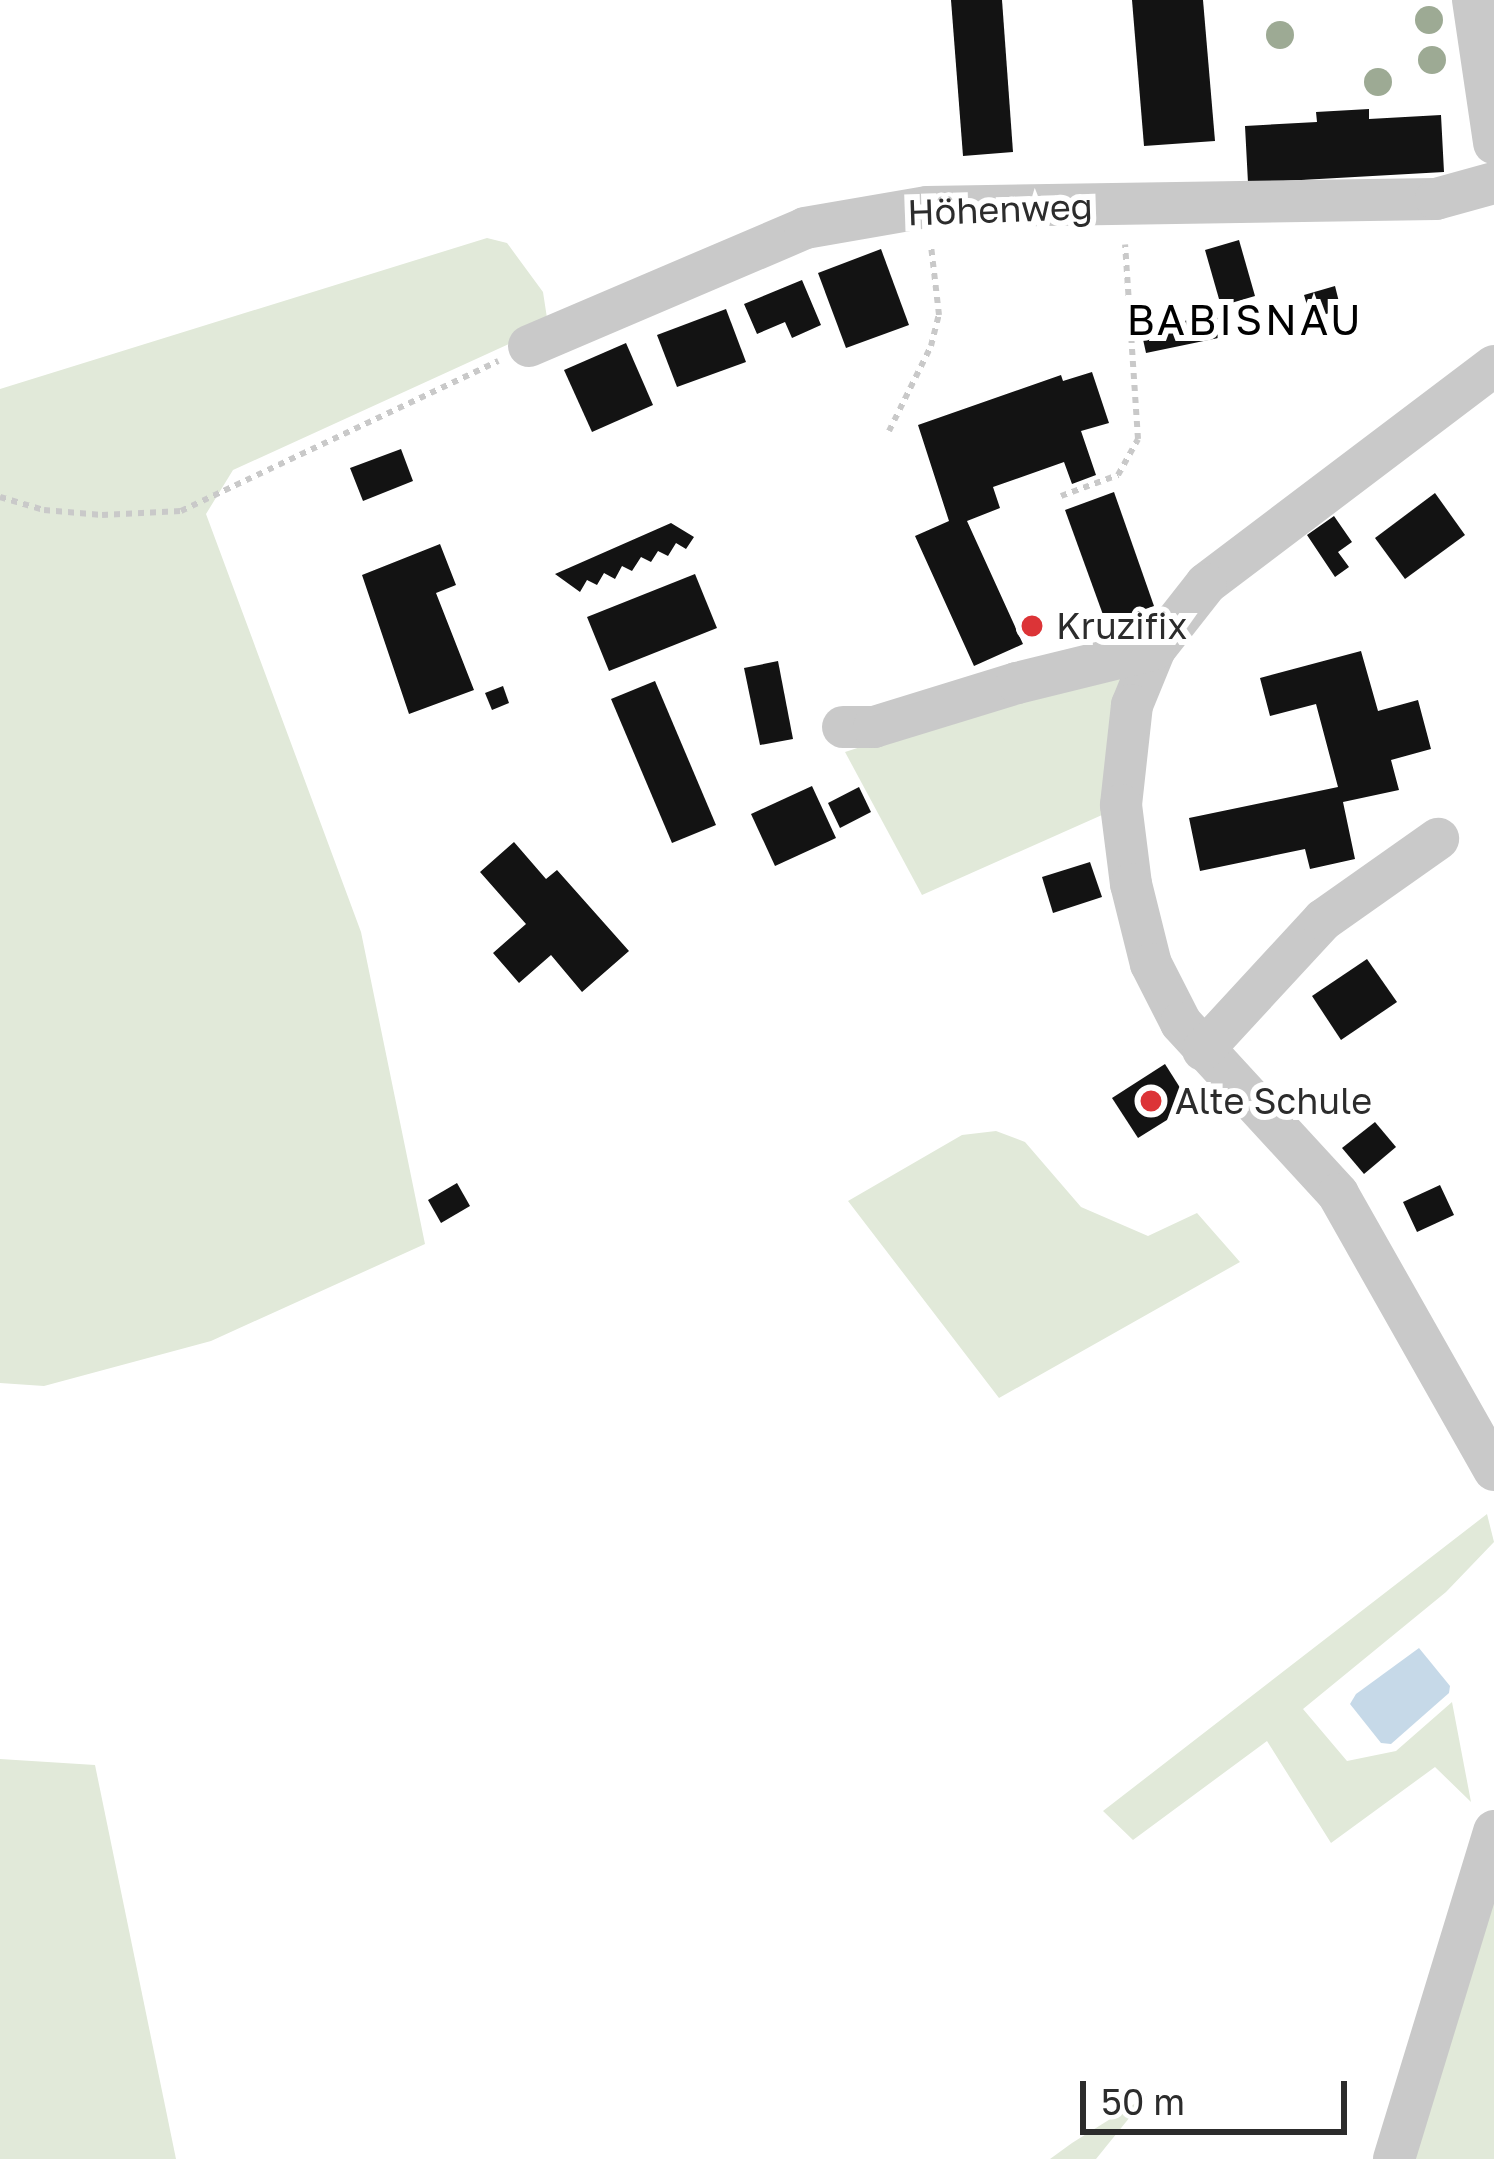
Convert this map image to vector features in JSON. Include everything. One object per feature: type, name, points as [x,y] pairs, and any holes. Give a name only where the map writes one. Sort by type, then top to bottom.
[{"type":"street","points":[[1473,0],[1494,143]]},
{"type":"street","name":"Höhenweg","points":[[529,346],[805,228],[927,207],[1436,200],[1494,183]]},
{"type":"street","points":[[1494,366],[1206,584],[1155,649],[1132,705],[1121,805],[1131,884],[1151,964],[1181,1023],[1338,1194],[1494,1470]]},
{"type":"street","points":[[843,727],[874,727],[1017,683],[1155,649]]},
{"type":"street","points":[[1203,1050],[1323,920],[1438,838]]},
{"type":"street","points":[[1394,2159],[1494,1831]]},
{"type":"path","points":[[1061,496],[1118,475],[1138,439],[1139,394],[1121,204]]},
{"type":"path","points":[[889,431],[931,346],[939,315],[927,207]]},
{"type":"path","points":[[0,497],[44,510],[102,515],[181,511],[529,346]]},
{"type":"green space","points":[[487,238],[507,243],[543,292],[547,318],[511,343],[233,470],[206,514],[361,932],[425,1244],[211,1341],[44,1386],[0,1383],[0,389]]},
{"type":"green space","points":[[1128,676],[1102,815],[922,895],[845,752],[1021,695]]},
{"type":"green space","points":[[996,1131],[1025,1142],[1081,1207],[1148,1236],[1197,1213],[1240,1262],[999,1398],[848,1201],[962,1135]]},
{"type":"green space","points":[[1487,1514],[1494,1542],[1446,1592],[1303,1709],[1347,1761],[1396,1751],[1452,1702],[1471,1802],[1435,1767],[1331,1843],[1267,1741],[1133,1840],[1103,1811]]},
{"type":"green space","points":[[0,1759],[95,1765],[176,2159],[0,2159]]},
{"type":"green space","points":[[1494,1894],[1494,2159],[1413,2159]]},
{"type":"green space","points":[[1147,2096],[1096,2159],[1050,2159],[1072,2143]]},
{"type":"water","points":[[1419,1648],[1450,1686],[1449,1693],[1391,1744],[1381,1743],[1350,1704],[1356,1694]]},
{"type":"building","points":[[951,0],[1002,0],[1013,152],[963,156]]},
{"type":"building","points":[[1132,0],[1203,0],[1215,141],[1144,146]]},
{"type":"building","points":[[1369,109],[1369,119],[1441,115],[1444,172],[1248,183],[1245,126],[1317,122],[1316,112]]},
{"type":"building","points":[[1239,240],[1255,296],[1221,306],[1205,250]]},
{"type":"building","points":[[881,249],[909,325],[846,348],[818,273]]},
{"type":"building","points":[[802,280],[821,325],[792,338],[785,322],[757,334],[744,304]]},
{"type":"building","points":[[1335,286],[1341,310],[1311,318],[1304,295]]},
{"type":"building","points":[[726,309],[746,362],[677,387],[657,335]]},
{"type":"building","points":[[1218,314],[1223,337],[1146,353],[1141,330]]},
{"type":"building","points":[[626,343],[653,405],[592,432],[564,370]]},
{"type":"building","points":[[1092,372],[1109,423],[1081,431],[1096,475],[1072,484],[1064,462],[993,487],[1000,508],[967,521],[1023,644],[974,666],[915,536],[949,521],[918,425],[1061,375],[1063,381]]},
{"type":"building","points":[[401,449],[413,481],[363,501],[350,468]]},
{"type":"building","points":[[1114,492],[1154,606],[1106,623],[1065,510]]},
{"type":"building","points":[[1435,493],[1465,535],[1405,579],[1375,538]]},
{"type":"building","points":[[1334,516],[1352,542],[1338,552],[1349,567],[1335,577],[1307,535]]},
{"type":"building","points":[[671,523],[694,537],[686,549],[676,543],[668,556],[658,551],[651,562],[641,557],[632,571],[622,566],[615,579],[604,573],[597,585],[587,580],[580,592],[555,574]]},
{"type":"building","points":[[440,544],[456,585],[436,593],[474,690],[409,714],[362,575]]},
{"type":"building","points":[[695,574],[717,628],[609,671],[587,617]]},
{"type":"building","points":[[1361,651],[1378,711],[1418,700],[1431,749],[1391,760],[1399,790],[1343,802],[1355,859],[1310,869],[1305,849],[1200,871],[1189,818],[1338,787],[1316,704],[1270,716],[1260,678]]},
{"type":"building","points":[[778,661],[793,739],[760,745],[744,668]]},
{"type":"building","points":[[655,681],[716,825],[672,843],[611,699]]},
{"type":"building","points":[[503,686],[509,703],[492,710],[485,693]]},
{"type":"building","points":[[812,786],[836,838],[775,866],[751,814]]},
{"type":"building","points":[[859,787],[871,812],[840,828],[828,803]]},
{"type":"building","points":[[514,842],[546,879],[557,870],[629,951],[582,992],[551,955],[519,983],[493,953],[526,924],[480,872]]},
{"type":"building","points":[[1090,862],[1102,897],[1053,913],[1042,877]]},
{"type":"building","points":[[1367,959],[1397,1002],[1341,1040],[1312,996]]},
{"type":"building","name":"Alte Schule","points":[[1165,1064],[1191,1105],[1138,1138],[1112,1098]]},
{"type":"building","points":[[1375,1122],[1396,1147],[1364,1174],[1342,1148]]},
{"type":"building","points":[[457,1183],[470,1206],[441,1223],[428,1200]]},
{"type":"building","points":[[1440,1185],[1454,1215],[1417,1232],[1403,1202]]},
{"type":"place","name":"Kruzifix","points":[[1032,626]]},
{"type":"place","name":"Alte Schule","points":[[1151,1101]]},
{"type":"district","name":"BABISNAU","points":[[1245,319]]}]
